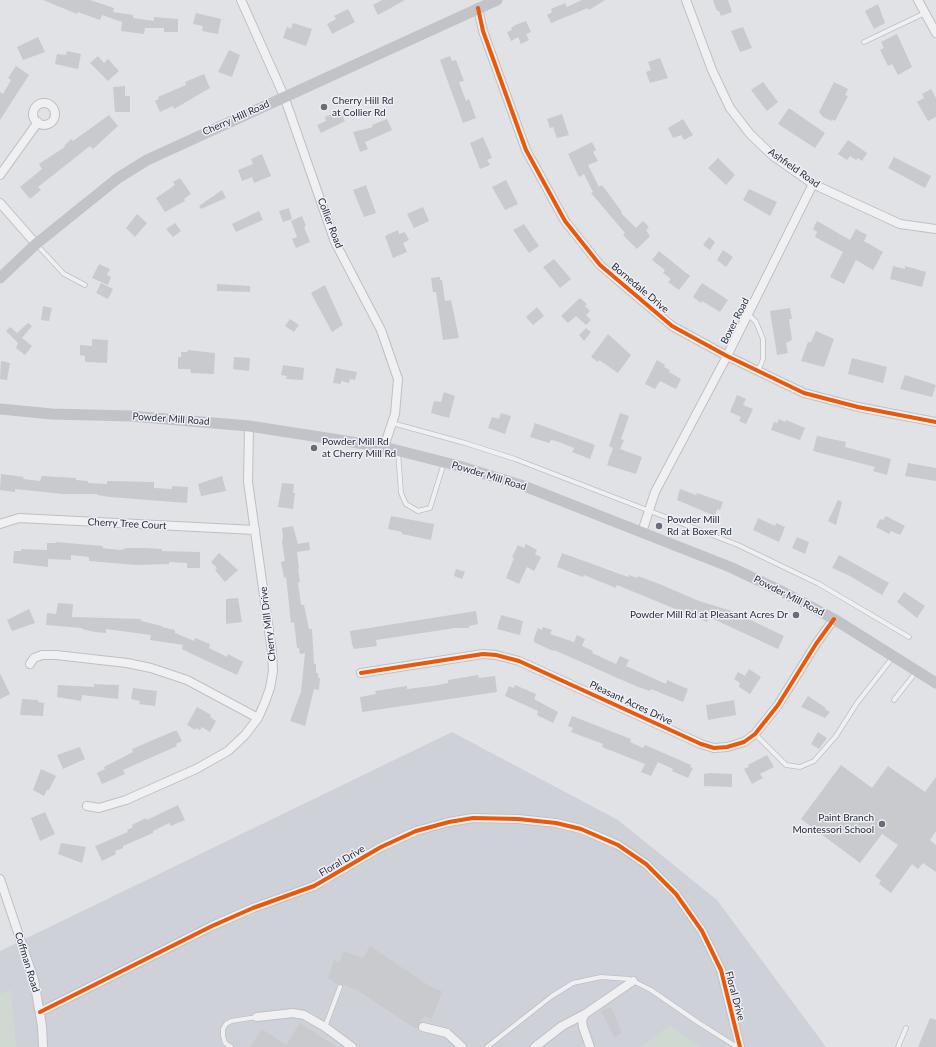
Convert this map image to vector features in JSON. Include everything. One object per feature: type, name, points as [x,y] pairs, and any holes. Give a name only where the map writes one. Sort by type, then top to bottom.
[{"type":"main road","name":"Cherry Hill Road","points":[[0,278],[36,244],[118,178],[147,160],[284,96],[497,0]]},
{"type":"main road","name":"Powder Mill Road","points":[[0,409],[52,414],[131,416],[249,426],[384,447],[444,462],[524,486],[730,567],[783,592],[834,619],[894,655],[936,683]]},
{"type":"street","name":"Collier Road","points":[[241,0],[284,96],[335,242],[381,330],[398,379],[395,414],[384,447]]},
{"type":"street","name":"Ashfield Road","points":[[686,0],[712,70],[730,108],[750,134],[773,156],[813,184],[900,224],[936,229]]},
{"type":"street","points":[[918,0],[936,33]]},
{"type":"street","name":"Bornedale Drive","points":[[478,8],[485,39],[526,150],[566,221],[600,265],[666,321],[727,356],[804,393],[858,407],[936,422]]},
{"type":"street","points":[[0,175],[38,122]]},
{"type":"street","name":"Boxer Road","points":[[642,532],[655,492],[727,356],[813,184]]},
{"type":"street","points":[[0,203],[36,244]]},
{"type":"street","name":"Cherry Mill Drive","points":[[87,806],[99,808],[126,800],[196,768],[228,750],[245,735],[258,718],[270,688],[273,671],[269,619],[248,482],[249,426]]},
{"type":"street","name":"Cherry Tree Court","points":[[0,524],[19,518],[31,518],[255,530]]},
{"type":"street","name":"Pleasant Acres Drive","points":[[361,672],[483,654],[496,655],[519,661],[701,744],[714,748],[727,747],[744,742],[755,734],[778,705],[816,644],[834,619]]},
{"type":"street","points":[[30,664],[34,658],[42,655],[127,662],[187,680],[258,718]]},
{"type":"street","name":"Floral Drive","points":[[40,1012],[212,926],[253,908],[314,886],[403,836],[449,822],[473,818],[518,819],[556,823],[581,829],[618,845],[646,864],[676,894],[702,931],[721,970],[740,1047]]},
{"type":"street","name":"Coffman Road","points":[[0,879],[34,980],[40,1012],[43,1047]]},
{"type":"street","points":[[536,1047],[562,1026],[585,1014],[633,981]]},
{"type":"street","points":[[257,1017],[293,1013],[304,1016],[325,1027],[352,1047]]},
{"type":"street","points":[[585,1014],[582,1020],[582,1027],[590,1047]]},
{"type":"street","points":[[422,1027],[447,1033],[462,1047]]},
{"type":"lane","points":[[864,42],[926,13]]},
{"type":"lane","points":[[36,244],[64,274],[85,285]]},
{"type":"lane","points":[[748,313],[756,322],[763,339],[763,359],[758,371]]},
{"type":"lane","points":[[392,424],[465,443],[515,459],[738,545],[819,584],[909,637]]},
{"type":"lane","points":[[398,451],[401,493],[406,504],[418,511],[430,508],[444,462]]},
{"type":"lane","points":[[755,734],[786,765],[800,767],[814,761],[836,736],[857,703],[894,655]]},
{"type":"lane","points":[[894,700],[917,671]]},
{"type":"lane","points":[[487,1047],[552,996],[573,983],[601,977],[615,977],[633,981],[651,990],[736,1047]]},
{"type":"lane","points":[[325,1027],[340,987]]},
{"type":"lane","points":[[231,1047],[225,1043],[223,1036],[223,1029],[226,1024],[231,1021],[257,1017]]},
{"type":"lane","points":[[898,1047],[906,1028]]},
{"type":"shaded area","points":[[452,732],[618,820],[717,900],[826,1047],[0,1047],[0,951]]},
{"type":"shaded area","points":[[11,990],[16,1047],[0,1047],[0,994]]},
{"type":"shaded area","points":[[670,1025],[700,1047],[641,1047]]},
{"type":"building","points":[[43,0],[90,0],[114,8],[113,12],[133,15],[133,18],[154,21],[154,17],[178,19],[178,32],[164,32],[164,28],[145,28],[144,34],[121,31],[122,22],[102,15],[100,20],[78,12],[77,14]]},
{"type":"building","points":[[382,0],[405,0],[378,15],[373,5]]},
{"type":"building","points":[[582,0],[605,0],[589,10],[588,8],[551,23],[547,15],[552,12],[551,9],[565,3],[567,7]]},
{"type":"building","points":[[713,0],[728,0],[732,12],[721,16],[719,11],[717,11]]},
{"type":"building","points":[[878,4],[885,23],[874,29],[865,11]]},
{"type":"building","points":[[348,9],[355,22],[332,34],[327,24],[336,19],[334,16]]},
{"type":"building","points":[[196,13],[221,19],[218,34],[202,31],[203,26],[193,24]]},
{"type":"building","points":[[526,21],[531,32],[526,34],[529,40],[521,44],[518,37],[511,41],[507,32],[512,30],[511,28],[515,25]]},
{"type":"building","points":[[293,23],[312,29],[306,46],[283,38],[287,27],[291,29]]},
{"type":"building","points":[[743,27],[752,48],[740,52],[731,31]]},
{"type":"building","points":[[897,34],[912,67],[898,75],[892,64],[888,66],[880,50],[884,48],[881,42]]},
{"type":"building","points":[[38,37],[45,52],[23,60],[17,47]]},
{"type":"building","points":[[229,50],[240,55],[232,77],[218,72]]},
{"type":"building","points":[[67,51],[81,54],[78,69],[55,64],[57,54],[66,55]]},
{"type":"building","points":[[98,56],[104,63],[108,59],[119,71],[108,81],[90,63]]},
{"type":"building","points":[[450,56],[452,61],[456,60],[464,81],[459,82],[466,101],[469,99],[476,118],[463,123],[440,60]]},
{"type":"building","points":[[660,58],[668,78],[650,83],[646,72],[651,70],[648,62]]},
{"type":"building","points":[[16,66],[29,75],[0,120],[0,92],[3,94],[11,80],[8,78]]},
{"type":"building","points":[[204,74],[210,88],[174,109],[173,106],[160,112],[155,101],[159,99],[158,97],[186,85],[185,82]]},
{"type":"building","points":[[763,82],[778,102],[767,111],[751,90]]},
{"type":"building","points":[[834,82],[848,89],[845,95],[848,96],[835,121],[832,119],[832,121],[823,117],[819,112]]},
{"type":"building","points":[[125,86],[125,96],[130,96],[130,112],[115,112],[113,87]]},
{"type":"building","points":[[931,89],[936,98],[936,117],[928,121],[917,102],[924,98],[922,94]]},
{"type":"building","points":[[789,108],[825,133],[815,148],[778,124]]},
{"type":"building","points":[[340,111],[345,121],[321,133],[317,125],[326,121],[325,117]]},
{"type":"building","points":[[562,114],[569,135],[557,138],[553,127],[550,128],[547,119]]},
{"type":"building","points":[[109,115],[118,126],[93,149],[90,146],[38,187],[41,190],[30,199],[20,187],[42,169],[39,164],[65,147],[64,146],[71,139],[73,141]]},
{"type":"building","points":[[387,119],[392,130],[365,142],[368,149],[360,152],[353,132],[373,127],[372,125]]},
{"type":"building","points":[[683,119],[693,135],[684,140],[681,135],[673,138],[668,128]]},
{"type":"building","points":[[483,137],[492,158],[487,160],[490,165],[480,169],[470,143]]},
{"type":"building","points":[[848,140],[867,153],[862,161],[858,158],[856,160],[850,156],[847,160],[838,154]]},
{"type":"building","points":[[592,142],[596,150],[593,152],[598,161],[588,165],[599,187],[602,185],[622,212],[621,213],[636,228],[643,221],[649,227],[646,230],[650,236],[637,249],[623,235],[625,233],[591,193],[593,192],[584,174],[579,177],[568,154]]},
{"type":"building","points":[[262,154],[271,176],[254,183],[252,177],[242,181],[238,170],[253,164],[251,159]]},
{"type":"building","points":[[894,157],[931,176],[925,188],[888,168]]},
{"type":"building","points":[[718,158],[735,175],[726,185],[708,168]]},
{"type":"building","points":[[180,178],[191,194],[184,199],[185,201],[165,212],[156,198],[175,185],[173,182]]},
{"type":"building","points":[[506,180],[518,204],[505,210],[492,187]]},
{"type":"building","points":[[366,185],[376,213],[364,217],[353,190]]},
{"type":"building","points":[[749,189],[777,202],[770,216],[743,200]]},
{"type":"building","points":[[222,190],[226,198],[201,209],[199,206]]},
{"type":"building","points":[[423,207],[429,221],[414,228],[407,214]]},
{"type":"building","points":[[289,208],[292,219],[283,222],[279,211]]},
{"type":"building","points":[[259,211],[263,220],[236,232],[232,224]]},
{"type":"building","points":[[137,214],[147,223],[135,237],[126,228]]},
{"type":"building","points":[[302,216],[306,226],[304,227],[310,242],[296,248],[292,239],[297,237],[291,221]]},
{"type":"building","points":[[817,221],[850,240],[856,229],[867,235],[864,241],[883,252],[873,270],[856,260],[844,284],[830,277],[843,252],[815,237],[817,232],[813,229]]},
{"type":"building","points":[[175,223],[181,231],[173,237],[166,229]]},
{"type":"building","points":[[524,224],[539,246],[529,253],[513,230]]},
{"type":"building","points":[[398,230],[399,234],[405,232],[409,240],[403,243],[407,252],[393,258],[385,236]]},
{"type":"building","points":[[709,237],[715,242],[710,250],[703,245]]},
{"type":"building","points":[[723,250],[733,257],[726,267],[717,260]]},
{"type":"building","points":[[659,251],[690,276],[679,290],[668,282],[671,279],[663,273],[665,270],[652,260]]},
{"type":"building","points":[[554,259],[571,279],[560,288],[543,267]]},
{"type":"building","points":[[99,264],[110,269],[107,275],[111,277],[108,285],[92,278]]},
{"type":"building","points":[[893,266],[905,269],[905,266],[926,272],[922,287],[890,279]]},
{"type":"building","points":[[440,277],[440,280],[442,280],[445,301],[451,300],[459,338],[443,340],[436,292],[433,292],[431,278]]},
{"type":"building","points":[[101,283],[113,289],[108,299],[96,293]]},
{"type":"building","points":[[702,283],[728,300],[720,312],[702,301],[701,303],[693,297]]},
{"type":"building","points":[[217,284],[250,286],[250,292],[217,291]]},
{"type":"building","points":[[325,285],[343,325],[332,332],[311,293]]},
{"type":"building","points":[[580,298],[587,304],[585,306],[590,311],[586,315],[591,320],[586,325],[576,316],[568,323],[561,316]]},
{"type":"building","points":[[43,306],[52,308],[49,321],[41,320]]},
{"type":"building","points":[[537,307],[544,316],[533,325],[526,317]]},
{"type":"building","points":[[790,308],[792,319],[789,319],[792,340],[786,343],[788,353],[777,355],[770,311]]},
{"type":"building","points":[[290,319],[299,325],[294,332],[285,326]]},
{"type":"building","points":[[28,323],[32,326],[22,338],[32,346],[25,355],[16,348],[18,343],[6,331],[10,327],[17,333]]},
{"type":"building","points":[[586,328],[591,332],[584,341],[579,335]]},
{"type":"building","points":[[816,331],[834,339],[824,367],[801,361],[808,342],[811,342]]},
{"type":"building","points":[[608,334],[631,355],[618,373],[599,360],[598,362],[591,357]]},
{"type":"building","points":[[92,339],[108,340],[107,363],[85,362],[85,356],[80,355],[80,345],[92,346]]},
{"type":"building","points":[[188,350],[215,353],[214,374],[191,373],[190,369],[178,369],[178,357],[181,357],[181,352],[187,352]]},
{"type":"building","points":[[234,357],[250,358],[249,371],[233,369]]},
{"type":"building","points":[[852,358],[887,367],[883,383],[848,374]]},
{"type":"building","points":[[657,360],[665,365],[664,367],[670,370],[669,372],[681,379],[676,389],[660,381],[655,389],[645,384]]},
{"type":"building","points":[[1,361],[10,363],[7,380],[0,379]]},
{"type":"building","points":[[283,365],[304,368],[303,380],[286,379],[287,376],[281,375]]},
{"type":"building","points":[[336,368],[357,372],[355,380],[350,379],[349,383],[341,381],[341,384],[333,383]]},
{"type":"building","points":[[905,375],[936,385],[932,397],[900,389]]},
{"type":"building","points":[[444,392],[455,396],[449,418],[431,413],[434,401],[441,402]]},
{"type":"building","points":[[737,395],[746,399],[743,405],[753,409],[746,424],[739,421],[741,417],[730,412]]},
{"type":"building","points":[[501,413],[511,416],[505,434],[488,428],[492,417],[499,419]]},
{"type":"building","points":[[620,413],[629,416],[621,439],[624,440],[620,449],[642,457],[636,474],[607,465],[613,448],[609,446]]},
{"type":"building","points":[[779,419],[785,422],[786,420],[805,428],[800,440],[771,430],[774,422],[777,423]]},
{"type":"building","points":[[535,423],[595,445],[590,459],[572,452],[574,448],[556,441],[551,440],[549,443],[530,437]]},
{"type":"building","points":[[817,436],[846,442],[845,447],[891,459],[887,475],[873,471],[875,467],[813,451]]},
{"type":"building","points":[[908,463],[936,468],[936,481],[905,476]]},
{"type":"building","points":[[1,474],[40,481],[42,476],[76,478],[76,480],[88,481],[88,483],[107,484],[107,481],[154,482],[154,488],[172,489],[172,486],[188,487],[187,503],[110,497],[97,494],[63,494],[15,489],[15,492],[0,490]]},
{"type":"building","points":[[222,476],[226,491],[201,496],[198,484]]},
{"type":"building","points":[[282,483],[294,484],[293,493],[295,493],[293,509],[278,507]]},
{"type":"building","points":[[680,489],[723,502],[720,510],[717,509],[715,516],[677,500]]},
{"type":"building","points":[[838,500],[842,502],[836,525],[828,521]]},
{"type":"building","points":[[391,516],[434,524],[431,540],[402,534],[402,532],[388,529]]},
{"type":"building","points":[[886,516],[905,526],[900,535],[891,531],[889,534],[876,527],[880,519],[883,520]]},
{"type":"building","points":[[758,518],[775,526],[776,523],[785,527],[779,542],[753,530]]},
{"type":"building","points":[[293,526],[298,544],[309,542],[310,550],[297,552],[300,582],[298,583],[301,605],[304,605],[309,629],[312,629],[314,664],[316,664],[316,673],[318,673],[318,678],[320,678],[319,690],[314,689],[305,726],[290,721],[301,692],[305,653],[300,654],[299,648],[297,648],[294,622],[291,623],[286,577],[284,578],[281,562],[285,561],[282,542],[282,528]]},
{"type":"building","points":[[797,537],[809,542],[805,554],[792,548]]},
{"type":"building","points":[[56,542],[103,546],[102,548],[121,550],[126,548],[146,548],[162,549],[162,551],[200,552],[200,568],[187,568],[187,563],[169,562],[169,564],[136,565],[89,561],[89,557],[71,555],[71,560],[48,559],[48,567],[13,563],[14,551],[21,551],[21,549],[47,550],[47,543]]},
{"type":"building","points":[[526,544],[537,550],[535,554],[541,557],[534,571],[527,567],[519,584],[506,578],[514,558],[512,557],[518,545],[524,548]]},
{"type":"building","points":[[219,553],[238,570],[225,582],[215,570],[217,568],[211,562]]},
{"type":"building","points":[[562,553],[628,577],[629,575],[637,578],[638,576],[699,601],[732,611],[784,636],[778,649],[709,617],[707,622],[617,585],[616,588],[584,575],[583,577],[557,567]]},
{"type":"building","points":[[839,555],[889,583],[882,595],[848,575],[832,568]]},
{"type":"building","points":[[456,569],[465,572],[462,579],[454,576]]},
{"type":"building","points":[[904,592],[925,606],[917,618],[897,602]]},
{"type":"building","points":[[238,598],[242,622],[226,624],[226,599]]},
{"type":"building","points":[[58,603],[73,604],[72,617],[141,619],[141,621],[175,630],[175,633],[194,641],[195,638],[210,644],[209,648],[227,657],[228,654],[243,662],[237,675],[182,649],[183,645],[150,640],[151,635],[106,629],[106,633],[95,632],[82,628],[46,625],[47,613],[56,614]]},
{"type":"building","points":[[29,609],[35,623],[12,631],[7,620]]},
{"type":"building","points":[[476,611],[478,624],[469,626],[469,628],[455,628],[376,640],[377,646],[354,649],[352,644],[350,631]]},
{"type":"building","points":[[501,615],[523,621],[520,635],[497,629]]},
{"type":"building","points":[[543,627],[552,630],[550,634],[574,642],[577,635],[585,639],[582,646],[593,651],[592,653],[616,664],[620,656],[629,660],[626,666],[666,684],[667,680],[688,689],[683,702],[651,689],[650,691],[638,687],[534,642],[538,628],[542,630]]},
{"type":"building","points":[[749,669],[761,677],[750,694],[739,687],[740,683],[734,679],[738,672],[745,676]]},
{"type":"building","points":[[0,673],[10,694],[0,699]]},
{"type":"building","points":[[478,675],[479,678],[495,676],[497,692],[362,712],[360,697],[376,694],[375,691],[407,686],[407,689],[432,686],[448,683],[448,680]]},
{"type":"building","points":[[94,684],[119,685],[118,699],[82,695],[81,701],[57,697],[58,685],[94,687]]},
{"type":"building","points":[[515,685],[536,694],[534,699],[558,712],[553,723],[537,715],[538,711],[505,696],[509,686],[514,688]]},
{"type":"building","points":[[133,688],[157,691],[155,706],[139,704],[140,701],[131,699]]},
{"type":"building","points":[[808,696],[830,712],[825,718],[801,707]]},
{"type":"building","points":[[22,699],[38,700],[38,702],[44,703],[43,716],[20,715]]},
{"type":"building","points":[[734,700],[736,715],[708,720],[706,705]]},
{"type":"building","points":[[197,707],[211,715],[210,717],[216,721],[210,732],[202,727],[200,730],[196,728],[195,730],[187,725]]},
{"type":"building","points":[[572,716],[631,739],[630,742],[643,748],[645,745],[691,765],[690,767],[693,768],[688,778],[672,771],[673,769],[658,762],[651,776],[641,772],[645,764],[602,747],[603,744],[571,732],[573,728],[568,726]]},
{"type":"building","points":[[177,731],[182,741],[176,744],[177,746],[123,770],[125,774],[102,784],[97,773],[105,769],[104,767],[133,752],[132,749]]},
{"type":"building","points":[[818,732],[827,738],[819,749],[811,744]]},
{"type":"building","points":[[80,747],[85,759],[63,769],[57,755]]},
{"type":"building","points":[[767,755],[774,767],[760,774],[763,778],[752,784],[744,769],[749,767],[748,765]]},
{"type":"building","points":[[841,765],[872,788],[888,766],[925,792],[936,777],[936,831],[930,840],[936,845],[936,872],[923,863],[918,869],[912,864],[891,893],[879,884],[881,881],[875,876],[898,845],[882,834],[860,863],[801,819]]},
{"type":"building","points":[[41,769],[56,776],[49,790],[47,790],[44,796],[33,790]]},
{"type":"building","points":[[704,774],[732,774],[732,787],[704,786]]},
{"type":"building","points":[[178,805],[185,820],[171,826],[169,823],[153,831],[153,833],[123,846],[123,848],[115,851],[116,854],[102,861],[95,846],[128,832],[127,830],[133,827],[132,825],[146,818],[147,820]]},
{"type":"building","points":[[45,812],[55,834],[40,841],[31,818]]},
{"type":"building","points":[[61,843],[86,847],[82,863],[58,854]]},
{"type":"building","points":[[370,946],[431,987],[442,991],[432,1019],[424,1016],[416,1029],[357,990],[341,984],[333,983],[334,981],[328,979],[334,960],[339,963],[344,951],[363,958]]},
{"type":"building","points":[[611,1007],[622,1033],[614,1037],[601,1011]]},
{"type":"building","points":[[930,1018],[936,1020],[936,1047],[918,1047]]},
{"type":"building","points":[[300,1023],[337,1047],[250,1047],[262,1029],[286,1045]]},
{"type":"cycle path","points":[[478,8],[483,31],[526,150],[565,221],[600,265],[672,326],[727,356],[804,393],[858,407],[936,422]]},
{"type":"cycle path","points":[[361,673],[483,654],[496,655],[519,661],[701,744],[714,748],[727,747],[744,742],[755,734],[778,705],[816,644],[834,619]]},
{"type":"cycle path","points":[[40,1012],[212,926],[253,908],[314,886],[381,847],[416,831],[449,822],[473,818],[518,819],[556,823],[581,829],[618,845],[646,864],[676,894],[702,931],[721,970],[740,1047]]},
{"type":"place","name":"Cherry Hill Rd at Collier Rd","points":[[324,107]]},
{"type":"place","name":"Powder Mill Rd at Cherry Mill Rd","points":[[314,448]]},
{"type":"place","name":"Powder Mill Rd at Boxer Rd","points":[[659,526]]},
{"type":"place","name":"Powder Mill Rd at Pleasant Acres Dr","points":[[796,615]]},
{"type":"place","name":"Paint Branch Montessori School","points":[[882,824]]}]
